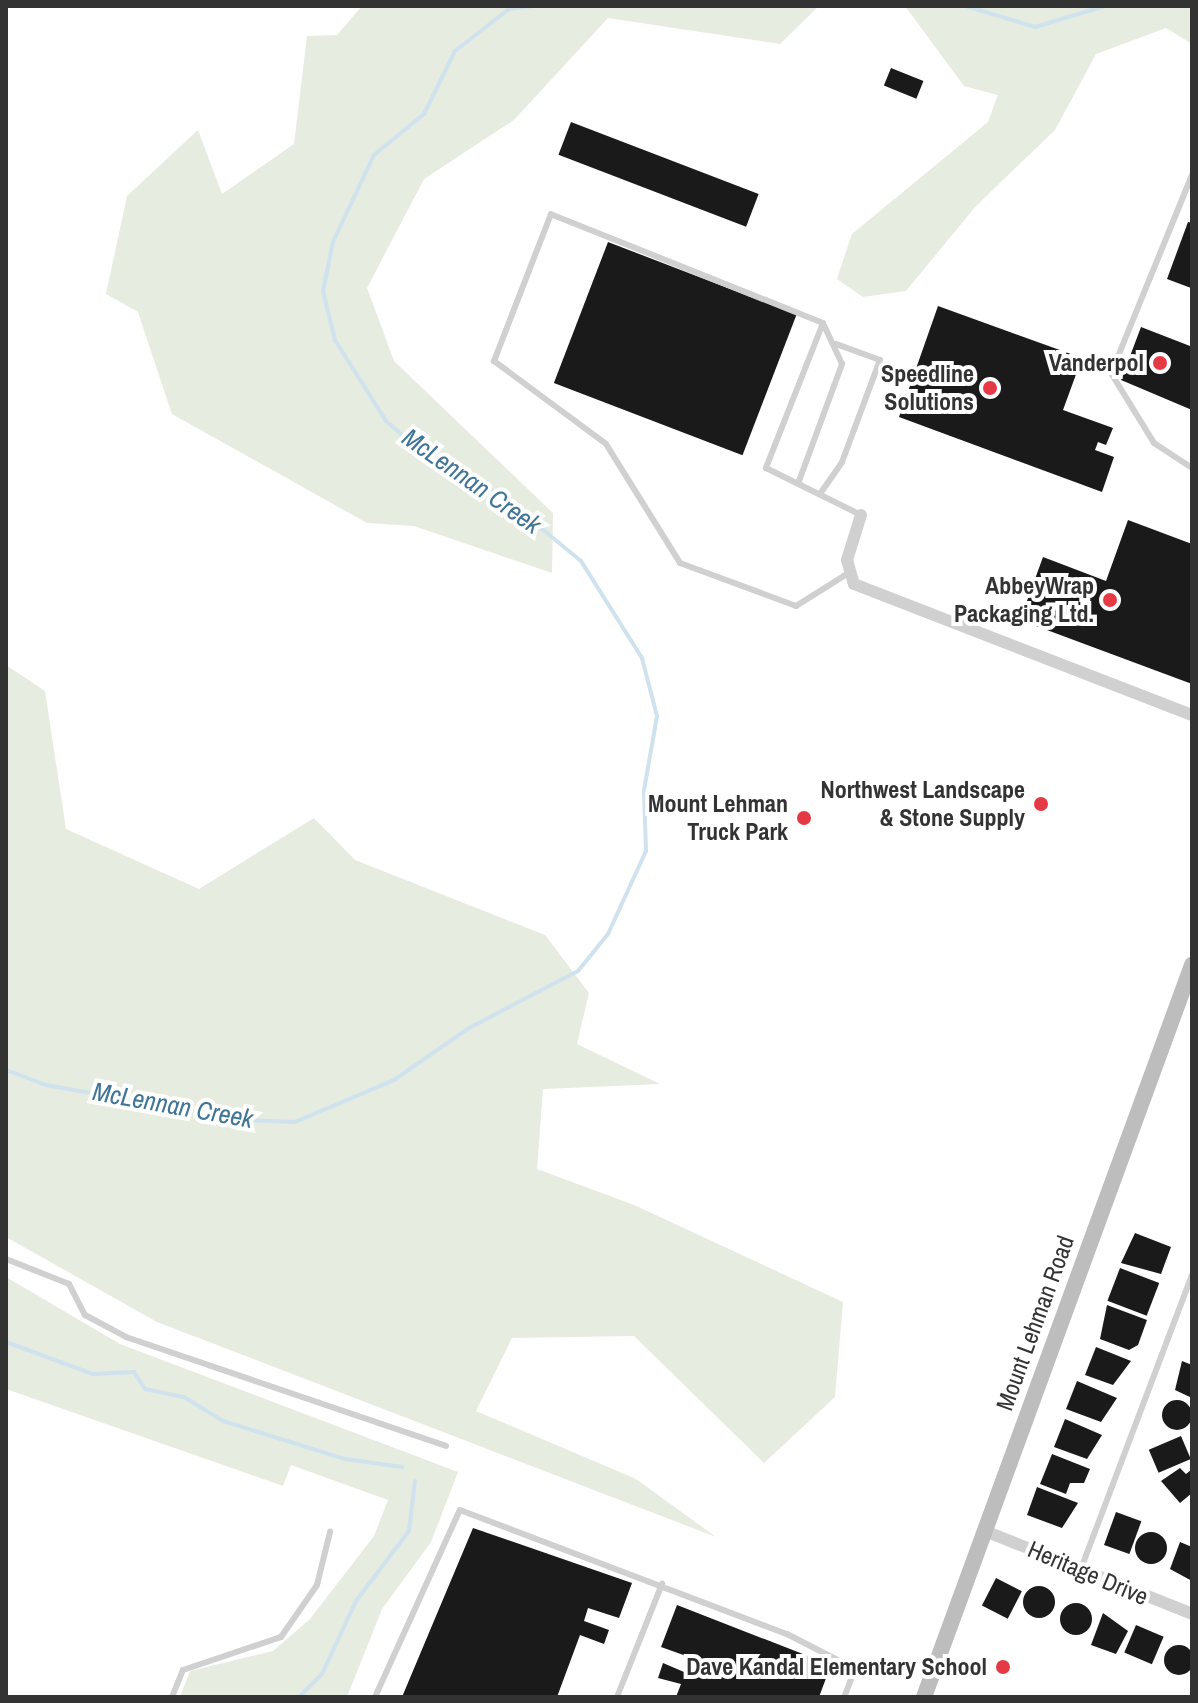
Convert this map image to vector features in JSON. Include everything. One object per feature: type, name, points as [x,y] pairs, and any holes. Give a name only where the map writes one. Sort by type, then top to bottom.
[{"type":"main road","name":"Mount Lehman Road","points":[[924,1697],[1192,965]]},
{"type":"street","points":[[861,515],[847,574],[867,592],[1192,715]]},
{"type":"street","name":"Heritage Drive","points":[[985,1531],[1082,1566],[1192,1614]]},
{"type":"lane","points":[[1192,175],[1111,373],[1154,443],[1192,468]]},
{"type":"lane","points":[[799,481],[842,364],[823,323],[551,214],[494,361],[606,444],[680,563],[796,606],[847,574]]},
{"type":"lane","points":[[823,323],[766,468],[822,491],[861,515]]},
{"type":"lane","points":[[822,491],[842,462],[880,360],[835,344]]},
{"type":"lane","points":[[6,1259],[69,1284],[85,1315],[126,1337],[446,1446]]},
{"type":"lane","points":[[1082,1566],[1192,1275]]},
{"type":"lane","points":[[375,1697],[460,1510],[662,1584],[855,1669],[844,1697]]},
{"type":"lane","points":[[172,1697],[183,1670],[281,1637],[317,1585],[330,1532]]},
{"type":"lane","points":[[617,1697],[662,1584]]},
{"type":"shaded area","points":[[362,6],[819,6],[780,44],[608,18],[514,120],[424,179],[367,288],[394,361],[553,513],[552,573],[414,526],[367,523],[172,414],[138,312],[106,294],[127,196],[198,130],[222,194],[294,144],[307,36],[337,35]]},
{"type":"shaded area","points":[[905,6],[1192,6],[1192,44],[1166,28],[1096,54],[1055,130],[975,207],[906,291],[863,297],[837,279],[852,234],[988,122],[998,95],[964,86]]},
{"type":"shaded area","points":[[6,665],[45,691],[66,829],[199,889],[314,818],[355,860],[545,935],[589,993],[577,1044],[660,1084],[543,1089],[537,1169],[634,1205],[843,1302],[835,1397],[764,1463],[634,1336],[512,1338],[476,1411],[636,1479],[716,1537],[157,1322],[6,1237]]},
{"type":"shaded area","points":[[6,1277],[120,1344],[458,1472],[431,1542],[382,1609],[347,1697],[180,1697],[190,1671],[273,1651],[310,1619],[374,1536],[388,1500],[291,1465],[283,1486],[6,1389]]},
{"type":"building","points":[[891,68],[923,81],[916,99],[884,86]]},
{"type":"building","points":[[571,122],[759,194],[746,227],[558,155]]},
{"type":"building","points":[[1188,222],[1192,223],[1191,288],[1167,279]]},
{"type":"building","points":[[608,242],[797,314],[742,455],[554,383]]},
{"type":"building","name":"Speedline Solutions","points":[[938,306],[1082,358],[1063,410],[1113,428],[1106,445],[1098,442],[1095,450],[1114,457],[1102,492],[899,417]]},
{"type":"building","name":"Vanderpol","points":[[1141,327],[1190,346],[1192,341],[1192,410],[1121,380]]},
{"type":"building","name":"AbbeyWrap Packaging Ltd.","points":[[1128,520],[1192,544],[1192,684],[1020,620],[1043,557],[1106,581]]},
{"type":"building","points":[[1135,1233],[1171,1247],[1161,1274],[1121,1263]]},
{"type":"building","points":[[1120,1268],[1159,1283],[1147,1316],[1107,1301]]},
{"type":"building","points":[[1107,1305],[1147,1320],[1138,1345],[1129,1350],[1100,1339]]},
{"type":"building","points":[[1096,1347],[1131,1361],[1113,1385],[1085,1375]]},
{"type":"building","points":[[1182,1361],[1192,1365],[1192,1398],[1175,1390]]},
{"type":"building","points":[[1077,1381],[1117,1398],[1101,1422],[1066,1409]]},
{"type":"building","points":[[1177,1400],[1188,1404],[1192,1415],[1188,1426],[1177,1430],[1166,1426],[1162,1415],[1166,1404]]},
{"type":"building","points":[[1065,1419],[1102,1435],[1087,1459],[1054,1447]]},
{"type":"building","points":[[1181,1436],[1191,1459],[1159,1473],[1149,1450]]},
{"type":"building","points":[[1052,1454],[1090,1469],[1084,1483],[1070,1483],[1066,1494],[1040,1484]]},
{"type":"building","points":[[1180,1468],[1186,1474],[1192,1469],[1192,1493],[1180,1503],[1161,1481]]},
{"type":"building","points":[[1037,1487],[1078,1503],[1062,1528],[1027,1515]]},
{"type":"building","points":[[1116,1512],[1141,1521],[1129,1554],[1104,1545]]},
{"type":"building","points":[[473,1528],[632,1583],[619,1618],[588,1608],[584,1621],[609,1630],[604,1644],[580,1635],[557,1697],[402,1697]]},
{"type":"building","points":[[1151,1532],[1162,1537],[1167,1548],[1162,1559],[1151,1564],[1140,1559],[1135,1548],[1140,1537]]},
{"type":"building","points":[[1180,1542],[1192,1547],[1192,1581],[1170,1569]]},
{"type":"building","points":[[996,1578],[1022,1591],[1008,1619],[982,1606]]},
{"type":"building","points":[[1039,1586],[1050,1591],[1055,1602],[1050,1613],[1039,1618],[1028,1613],[1023,1602],[1028,1591]]},
{"type":"building","points":[[1076,1603],[1087,1608],[1092,1619],[1087,1630],[1076,1635],[1065,1630],[1060,1619],[1065,1608]]},
{"type":"building","points":[[677,1605],[831,1665],[819,1697],[676,1697],[681,1684],[658,1678],[663,1663],[684,1672],[689,1657],[661,1647]]},
{"type":"building","points":[[1103,1613],[1128,1631],[1116,1654],[1091,1645]]},
{"type":"building","points":[[1136,1625],[1164,1637],[1152,1664],[1124,1653]]},
{"type":"building","points":[[1179,1645],[1190,1649],[1194,1660],[1190,1671],[1179,1675],[1168,1671],[1164,1660],[1168,1649]]},
{"type":"waterway","name":"McLennan Creek","points":[[6,1070],[46,1085],[241,1120],[295,1122],[394,1080],[469,1028],[578,971],[608,934],[646,851],[644,790],[657,716],[642,658],[581,561],[503,497],[419,449],[386,421],[335,340],[323,291],[333,242],[374,155],[424,114],[455,51],[509,9],[535,6]]},
{"type":"waterway","name":"McLennan Creek","points":[[966,6],[1035,27],[1105,6]]},
{"type":"waterway","points":[[6,1342],[93,1374],[134,1372],[145,1389],[184,1397],[223,1421],[345,1459],[402,1467]]},
{"type":"waterway","points":[[299,1697],[322,1674],[356,1601],[409,1531],[415,1481]]},
{"type":"place","name":"Vanderpol","points":[[1160,363]]},
{"type":"place","name":"Speedline Solutions","points":[[990,388]]},
{"type":"place","name":"AbbeyWrap Packaging Ltd.","points":[[1110,600]]},
{"type":"place","name":"Northwest Landscape & Stone Supply","points":[[1041,804]]},
{"type":"place","name":"Mount Lehman Truck Park","points":[[804,818]]},
{"type":"place","name":"Dave Kandal Elementary School","points":[[1003,1667]]}]
